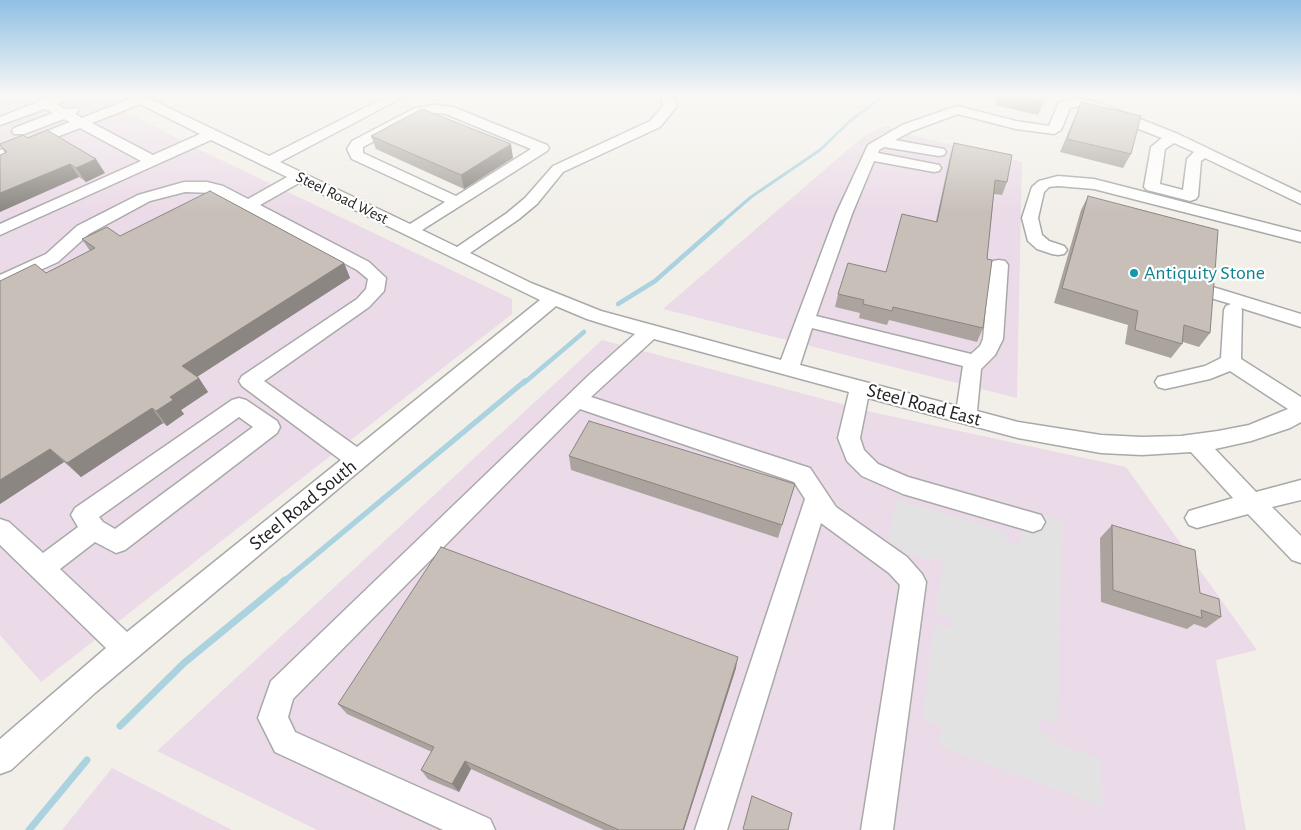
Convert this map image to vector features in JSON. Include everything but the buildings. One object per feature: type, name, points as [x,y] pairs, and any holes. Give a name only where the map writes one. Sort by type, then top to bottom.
[{"type":"street","points":[[0,155],[53,134]]},
{"type":"street","points":[[100,134],[152,161]]},
{"type":"street","points":[[0,230],[212,134]]},
{"type":"street","name":"Steel Road West","points":[[212,134],[553,300]]},
{"type":"street","points":[[269,162],[326,134]]},
{"type":"street","points":[[380,134],[355,147],[356,156],[457,202]]},
{"type":"street","points":[[411,232],[428,219],[542,148],[507,134]]},
{"type":"street","points":[[458,254],[513,216],[531,201],[558,169],[634,134]]},
{"type":"street","points":[[788,369],[844,214],[869,156],[873,148],[896,134]]},
{"type":"street","points":[[1165,134],[1301,199]]},
{"type":"street","points":[[1173,137],[1159,145],[1152,187],[1190,196],[1194,159],[1204,152]]},
{"type":"street","points":[[869,156],[936,160],[881,142]]},
{"type":"street","points":[[248,205],[299,176]]},
{"type":"street","points":[[1058,250],[1044,245],[1034,237],[1030,229],[1030,218],[1037,190],[1044,184],[1058,181],[1094,184],[1301,237]]},
{"type":"street","points":[[0,282],[52,258],[83,230],[155,194],[184,187],[218,189],[363,266],[377,278],[375,291],[363,303],[250,381],[358,460]]},
{"type":"street","points":[[966,416],[972,368],[975,362],[988,350],[994,339],[999,266]]},
{"type":"street","points":[[1210,292],[1253,304],[1301,321]]},
{"type":"street","name":"Steel Road South","points":[[0,759],[53,711],[124,652],[553,300]]},
{"type":"street","name":"Steel Road East","points":[[553,300],[650,332],[1034,434],[1101,444],[1142,446],[1196,443],[1251,433],[1298,416]]},
{"type":"street","points":[[1231,362],[1233,310]]},
{"type":"street","points":[[806,320],[975,362]]},
{"type":"street","points":[[479,830],[285,742],[273,718],[281,691],[576,400],[650,332]]},
{"type":"street","points":[[1165,382],[1210,372],[1231,362]]},
{"type":"street","points":[[1231,362],[1298,416]]},
{"type":"street","points":[[860,388],[849,438],[855,455],[870,470],[904,485],[1033,522]]},
{"type":"street","points":[[576,400],[802,475],[816,499],[828,514],[898,565],[913,582],[878,830]]},
{"type":"street","points":[[239,406],[269,427],[116,542],[94,529],[83,515],[239,406]]},
{"type":"street","points":[[1196,443],[1301,552]]},
{"type":"street","points":[[1197,518],[1301,490]]},
{"type":"street","points":[[711,830],[816,499]]},
{"type":"street","points":[[0,529],[112,634],[124,652]]},
{"type":"street","points":[[42,568],[94,529]]},
{"type":"shaded area","points":[[0,134],[169,134],[512,299],[512,314],[41,682],[0,635]]},
{"type":"shaded area","points":[[907,134],[1022,162],[1017,398],[663,309],[865,135]]},
{"type":"shaded area","points":[[602,340],[872,412],[1126,467],[1257,650],[1216,660],[1246,830],[317,830],[157,751]]},
{"type":"shaded area","points":[[896,499],[1005,532],[1005,540],[1018,544],[1021,541],[1024,511],[1062,521],[1058,725],[1043,720],[1039,721],[1038,726],[1059,744],[1100,759],[1103,807],[939,746],[941,726],[922,720],[934,625],[950,627],[954,624],[949,617],[936,611],[943,560],[929,557],[926,559],[904,552],[902,548],[888,543]]},
{"type":"shaded area","points":[[112,768],[232,830],[62,830]]},
{"type":"waterway","points":[[721,223],[751,197],[820,150],[837,134]]},
{"type":"waterway","points":[[618,304],[655,281],[722,222]]},
{"type":"waterway","points":[[524,383],[584,332]]},
{"type":"waterway","points":[[283,582],[525,381]]},
{"type":"waterway","points":[[120,726],[184,663],[285,580]]},
{"type":"waterway","points":[[29,830],[87,760]]},
{"type":"place","name":"Antiquity Stone","points":[[1134,273]]}]
